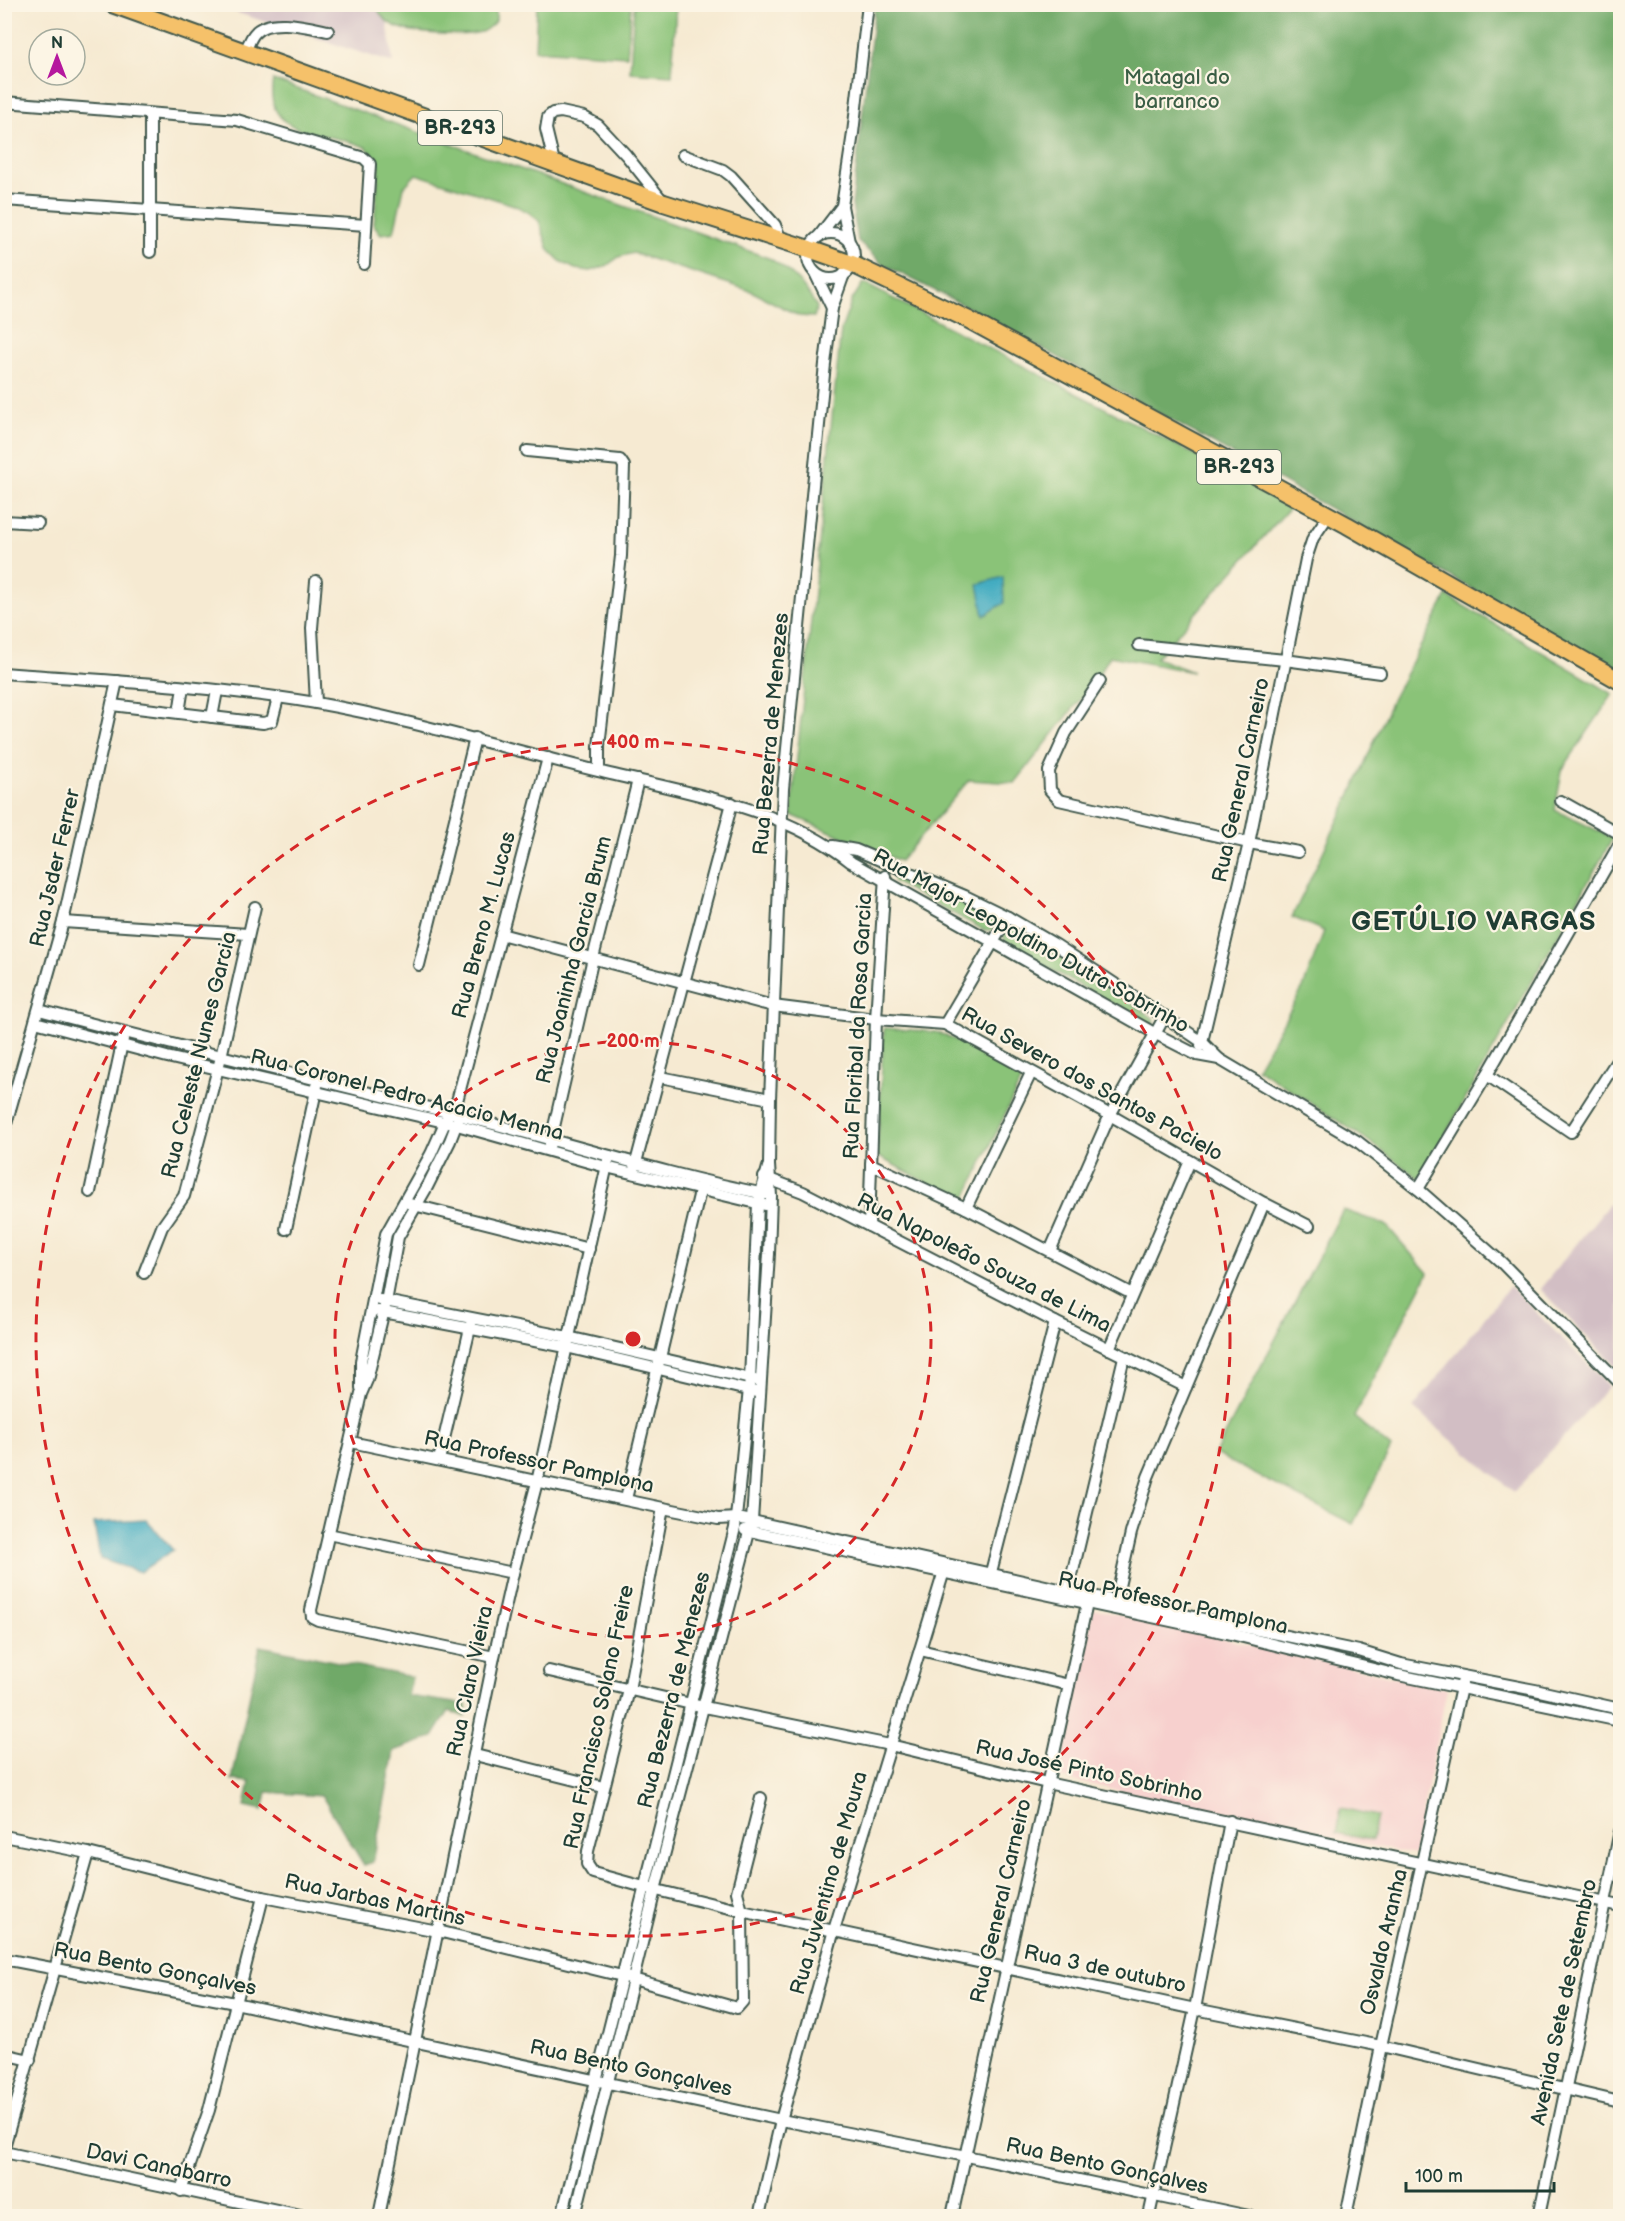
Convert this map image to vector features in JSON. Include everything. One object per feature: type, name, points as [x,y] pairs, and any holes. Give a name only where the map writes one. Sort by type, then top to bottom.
[{"type":"highway","name":"BR-293","points":[[112,4],[664,203],[781,240],[814,243],[848,269],[969,320],[1328,516],[1620,681]]},
{"type":"street","points":[[815,273],[829,279],[848,269],[852,249],[842,206],[868,4]]},
{"type":"street","points":[[245,51],[254,33],[262,27],[289,24],[328,31]]},
{"type":"street","points":[[4,102],[237,120],[364,158],[370,164],[364,264]]},
{"type":"street","points":[[554,162],[546,129],[548,117],[553,113],[561,112],[584,117],[603,130],[664,203]]},
{"type":"street","points":[[150,114],[150,252]]},
{"type":"street","points":[[683,155],[723,170],[730,176],[775,225],[781,240]]},
{"type":"street","points":[[4,200],[151,212],[366,225]]},
{"type":"street","points":[[832,308],[810,266],[808,257],[814,243],[842,206]]},
{"type":"street","points":[[814,243],[835,234],[849,242]]},
{"type":"street","name":"Rua Bezerra de Menezes","points":[[756,1380],[754,1292],[769,1165],[781,821],[832,308],[848,269]]},
{"type":"street","points":[[527,451],[620,460],[624,466],[621,556],[599,746],[599,771]]},
{"type":"street","name":"Rua General Carneiro","points":[[1197,1055],[1249,843],[1306,559],[1313,538],[1328,516]]},
{"type":"street","points":[[4,521],[39,523]]},
{"type":"street","points":[[316,581],[312,628],[316,704]]},
{"type":"street","points":[[1139,645],[1285,660],[1380,673]]},
{"type":"street","name":"Rua Major Leopoldino Dutra Sobrinho","points":[[4,673],[183,687],[316,704],[475,738],[732,803],[781,821],[830,845],[851,862],[1156,1034],[1197,1055],[1219,1059]]},
{"type":"street","name":"Rua Jsder Ferrer","points":[[4,1131],[63,922],[117,681]]},
{"type":"street","points":[[1100,681],[1066,733],[1048,771],[1050,790],[1059,800],[1298,852]]},
{"type":"street","points":[[179,713],[183,687]]},
{"type":"street","points":[[212,717],[217,691]]},
{"type":"street","points":[[112,705],[268,723],[272,721],[278,698]]},
{"type":"street","points":[[419,965],[475,738]]},
{"type":"street","name":"Rua Breno M. Lucas","points":[[379,1305],[386,1234],[432,1154],[457,1101],[548,758]]},
{"type":"street","name":"Rua Joaninha Garcia Brum","points":[[550,1144],[593,958],[638,780]]},
{"type":"street","points":[[1561,801],[1620,834]]},
{"type":"street","points":[[635,1169],[732,803]]},
{"type":"street","points":[[1418,1190],[1487,1076],[1620,843]]},
{"type":"street","name":"Rua Major Leopoldino Dutra Sobrinho","points":[[830,845],[856,850],[965,896],[1008,917],[1056,945],[1165,1016],[1202,1042],[1219,1059],[1357,1141],[1501,1262],[1620,1383]]},
{"type":"street","name":"Rua Floribal da Rosa Garcia","points":[[869,1226],[876,1019],[886,863]]},
{"type":"street","name":"Rua Celeste Nunes Garcia","points":[[144,1273],[162,1227],[184,1196],[218,1068],[255,907]]},
{"type":"street","points":[[945,1024],[1008,917]]},
{"type":"street","points":[[63,922],[248,934]]},
{"type":"street","name":"Rua Severo dos Santos Pacielo","points":[[501,934],[773,1006],[876,1019],[945,1024],[1309,1226]]},
{"type":"street","name":"Rua Coronel Pedro Acacio Menna","points":[[39,1010],[170,1045],[318,1080],[390,1103],[550,1144],[635,1169],[765,1200]]},
{"type":"street","points":[[1050,1251],[1110,1115],[1165,1016]]},
{"type":"street","name":"Rua Coronel Pedro Acacio Menna","points":[[36,1022],[168,1057],[316,1092],[390,1103]]},
{"type":"street","points":[[90,1192],[124,1033]]},
{"type":"street","points":[[168,1057],[170,1045]]},
{"type":"street","points":[[1487,1076],[1570,1132],[1620,1056]]},
{"type":"street","points":[[265,1080],[268,1068]]},
{"type":"street","points":[[966,1208],[1031,1073]]},
{"type":"street","points":[[660,1077],[770,1099]]},
{"type":"street","points":[[285,1229],[318,1080]]},
{"type":"street","name":"Rua Breno M. Lucas","points":[[457,1101],[458,1120]]},
{"type":"street","points":[[458,1120],[442,1159],[398,1237],[379,1305],[367,1380],[361,1394],[311,1610],[312,1617],[318,1620],[494,1657]]},
{"type":"street","points":[[432,1154],[442,1159]]},
{"type":"street","name":"Rua Claro Vieira","points":[[379,2217],[413,2042],[494,1657],[537,1482],[608,1161]]},
{"type":"street","points":[[1109,1349],[1190,1161]]},
{"type":"street","points":[[871,1164],[966,1208],[1132,1294]]},
{"type":"street","name":"Rua Napoleão Souza de Lima","points":[[767,1178],[803,1192],[1186,1387]]},
{"type":"street","points":[[626,1499],[701,1185]]},
{"type":"street","name":"Rua Bezerra de Menezes","points":[[628,1978],[644,1887],[736,1523],[766,1292],[765,1200]]},
{"type":"street","points":[[404,1202],[589,1249]]},
{"type":"street","points":[[1115,1605],[1131,1533],[1148,1477],[1264,1203]]},
{"type":"street","points":[[754,1292],[766,1292]]},
{"type":"street","points":[[379,1305],[428,1315],[473,1318],[516,1332],[659,1363],[756,1380]]},
{"type":"street","points":[[428,1315],[470,1330],[516,1332]]},
{"type":"street","points":[[440,1460],[473,1318]]},
{"type":"street","points":[[990,1578],[1055,1322]]},
{"type":"street","points":[[1067,1595],[1124,1357]]},
{"type":"street","points":[[659,1363],[754,1392]]},
{"type":"street","name":"Rua Bezerra de Menezes","points":[[561,2217],[655,1890],[751,1526],[755,1475],[754,1392]]},
{"type":"street","name":"Rua Professor Pamplona","points":[[351,1442],[626,1499],[1087,1600],[1359,1652],[1399,1670],[1460,1689],[1620,1721]]},
{"type":"street","points":[[741,1473],[755,1475]]},
{"type":"street","name":"Rua Francisco Solano Freire","points":[[587,1864],[603,1787],[629,1690],[663,1508]]},
{"type":"street","points":[[328,1534],[513,1573]]},
{"type":"street","name":"Rua Juventino de Moura","points":[[759,2217],[781,2120],[834,1930],[944,1568]]},
{"type":"street","points":[[724,1574],[738,1578]]},
{"type":"street","name":"Rua General Carneiro","points":[[952,2217],[1087,1600]]},
{"type":"street","points":[[920,1650],[1069,1684]]},
{"type":"street","name":"Rua Professor Pamplona","points":[[1399,1670],[1464,1677],[1620,1709]]},
{"type":"street","name":"Rua José Pinto Sobrinho","points":[[549,1671],[704,1707],[890,1745],[1047,1783],[1620,1906]]},
{"type":"street","name":"Osvaldo Aranha","points":[[1346,2217],[1381,2046],[1464,1677]]},
{"type":"street","points":[[1533,1702],[1535,1690]]},
{"type":"street","points":[[475,1755],[603,1787]]},
{"type":"street","points":[[669,1793],[680,1796]]},
{"type":"street","points":[[742,1911],[738,1899],[739,1883],[761,1798]]},
{"type":"street","points":[[1149,2217],[1195,2008],[1230,1821]]},
{"type":"street","name":"Avenida Sete de Setembro","points":[[1539,2217],[1620,1831]]},
{"type":"street","name":"Rua Jarbas Martins","points":[[4,1836],[88,1853],[263,1897],[438,1931],[628,1978],[737,2008],[744,2001],[742,1911]]},
{"type":"street","points":[[4,2149],[88,1853]]},
{"type":"street","name":"Rua 3 de outubro","points":[[587,1864],[593,1873],[742,1911],[1381,2046],[1620,2102]]},
{"type":"street","points":[[181,2191],[209,2110],[263,1897]]},
{"type":"street","name":"Rua Bento Gonçalves","points":[[4,1959],[56,1971],[235,2003],[1249,2217]]},
{"type":"street","points":[[4,2054],[30,2060]]},
{"type":"street","name":"Rua Bezerra de Menezes","points":[[575,2217],[602,2080]]},
{"type":"street","name":"Davi Canabarro","points":[[4,2149],[181,2191],[305,2217]]},
{"type":"shaded area","points":[[213,5],[385,5],[393,63]]},
{"type":"shaded area","points":[[1609,1204],[1620,1212],[1620,1365],[1617,1368],[1540,1289]]},
{"type":"shaded area","points":[[1510,1286],[1609,1386],[1514,1492],[1413,1408]]},
{"type":"shaded area","points":[[1093,1609],[1447,1689],[1414,1855],[1056,1777]]},
{"type":"green space","points":[[375,5],[496,5],[496,21],[485,30],[473,34],[411,31],[390,23]]},
{"type":"green space","points":[[537,5],[631,5],[627,56],[535,50]]},
{"type":"green space","points":[[634,5],[676,5],[672,75],[630,72]]},
{"type":"green space","name":"Matagal do barranco","points":[[875,5],[1620,5],[1620,673],[977,312],[882,264],[858,241],[852,205]]},
{"type":"green space","points":[[273,80],[771,259],[792,275],[807,292],[817,307],[814,317],[799,316],[751,291],[633,253],[619,257],[606,266],[591,271],[575,269],[560,261],[549,250],[539,221],[528,212],[514,205],[416,174],[404,187],[394,232],[381,234],[374,225],[379,165],[373,155],[365,147],[301,130],[288,123],[278,113],[272,99]]},
{"type":"green space","points":[[863,283],[1292,505],[1156,658],[1193,672],[1110,656],[1093,683],[1015,783],[969,780],[900,861],[791,815],[841,330],[852,300]]},
{"type":"green space","points":[[1447,596],[1613,694],[1562,770],[1555,810],[1613,838],[1420,1179],[1363,1137],[1257,1068],[1303,988],[1324,931],[1292,917],[1356,783],[1393,698]]},
{"type":"green space","points":[[895,876],[989,913],[994,917],[995,924],[991,930],[984,930],[894,882]]},
{"type":"green space","points":[[1010,929],[1015,929],[1080,968],[1153,1018],[1154,1023],[1148,1024],[1006,944],[1003,935]]},
{"type":"green space","points":[[884,1028],[936,1032],[961,1042],[1022,1078],[964,1202],[877,1156]]},
{"type":"green space","points":[[1343,1210],[1386,1225],[1428,1273],[1354,1417],[1391,1448],[1353,1524],[1215,1454]]},
{"type":"green space","points":[[260,1646],[412,1677],[408,1696],[467,1705],[465,1717],[449,1711],[433,1737],[394,1751],[373,1862],[364,1865],[322,1796],[267,1792],[263,1810],[245,1806],[250,1782],[232,1780]]},
{"type":"green space","points":[[1341,1808],[1377,1816],[1372,1840],[1336,1833]]},
{"type":"water","points":[[1003,577],[1004,603],[984,616],[978,584]]},
{"type":"water","points":[[146,1520],[173,1550],[140,1572],[100,1559],[94,1523]]},
{"type":"district","name":"GETÚLIO VARGAS","points":[[1474,922]]}]
